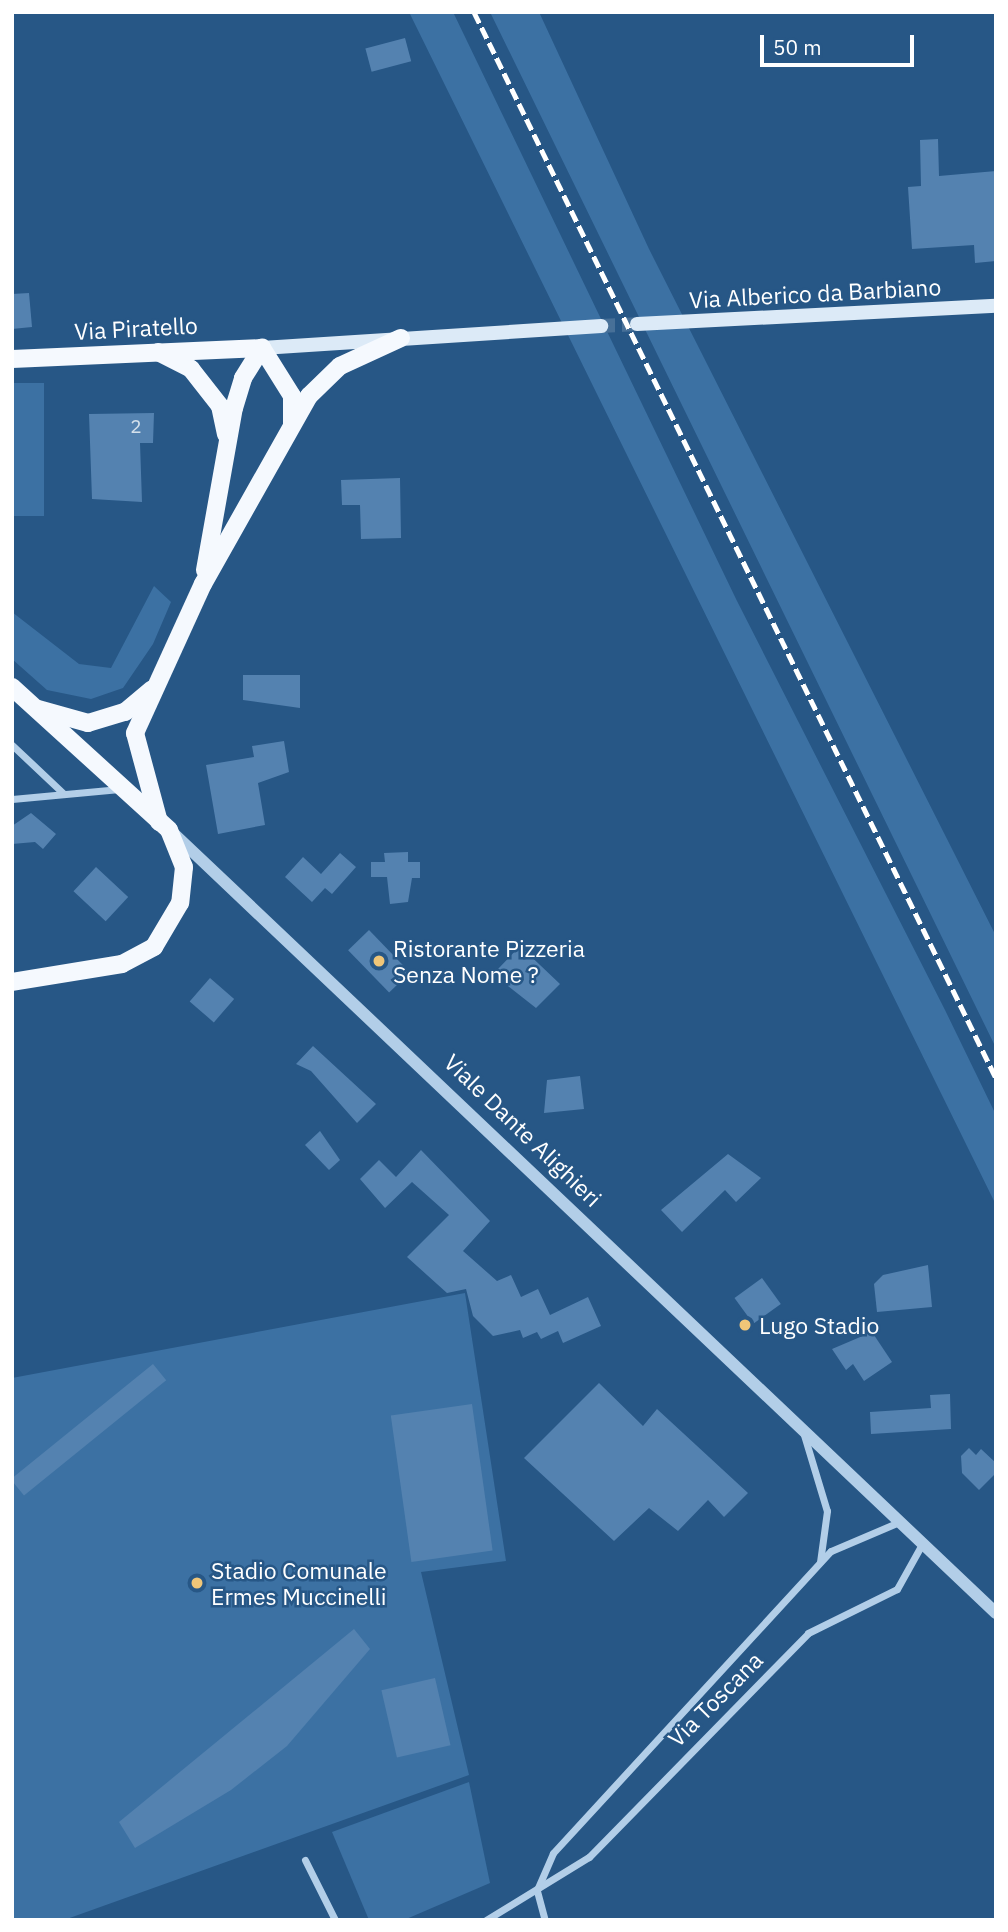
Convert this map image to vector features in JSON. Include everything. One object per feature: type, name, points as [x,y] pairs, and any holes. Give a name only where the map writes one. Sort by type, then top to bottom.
[{"type":"main road","name":"Via Alberico da Barbiano","points":[[637,324],[996,306]]},
{"type":"main road","points":[[262,348],[601,326]]},
{"type":"main road","points":[[12,982],[122,964],[154,947],[180,904],[184,867],[164,826],[135,733],[203,584],[309,396],[340,366],[401,338]]},
{"type":"main road","points":[[262,348],[292,396],[292,425]]},
{"type":"main road","points":[[203,584],[227,439],[243,378],[262,348]]},
{"type":"main road","name":"Via Piratello","points":[[12,359],[155,350],[262,348]]},
{"type":"main road","points":[[155,350],[198,378],[220,406],[227,439]]},
{"type":"main road","name":"Viale Dante Alighieri","points":[[12,687],[164,826]]},
{"type":"main road","points":[[35,708],[88,723],[125,712],[155,687]]},
{"type":"street","points":[[12,745],[64,794]]},
{"type":"street","points":[[12,799],[124,789]]},
{"type":"street","name":"Viale Dante Alighieri","points":[[164,826],[996,1614]]},
{"type":"street","points":[[801,1429],[823,1480],[826,1535],[820,1562]]},
{"type":"street","name":"Via Toscana","points":[[537,1891],[553,1853],[820,1562],[863,1533],[899,1522]]},
{"type":"street","name":"Via Toscana","points":[[486,1920],[589,1857],[808,1633],[897,1589],[922,1544]]},
{"type":"street","points":[[305,1860],[335,1920]]},
{"type":"street","points":[[537,1891],[545,1920]]},
{"type":"shaded area","points":[[409,12],[453,12],[737,601],[945,1010],[996,1115],[996,1205]]},
{"type":"shaded area","points":[[490,12],[539,12],[649,249],[996,936],[996,1048]]},
{"type":"shaded area","points":[[12,383],[44,383],[44,516],[12,516]]},
{"type":"shaded area","points":[[154,586],[171,602],[153,644],[123,688],[91,699],[47,690],[12,659],[12,612],[79,664],[111,668]]},
{"type":"shaded area","name":"Stadio Comunale Ermes Muccinelli","points":[[465,1293],[506,1561],[421,1572],[469,1775],[64,1920],[12,1920],[12,1378]]},
{"type":"shaded area","points":[[469,1782],[490,1883],[404,1920],[369,1920],[332,1832]]},
{"type":"building","points":[[405,38],[411,61],[372,72],[365,49]]},
{"type":"building","points":[[938,139],[939,176],[996,171],[996,261],[975,263],[974,245],[912,249],[908,187],[921,186],[920,140]]},
{"type":"building","points":[[29,293],[32,327],[12,329],[12,294]]},
{"type":"building","points":[[154,413],[153,443],[140,443],[142,502],[92,499],[89,414]]},
{"type":"building","points":[[400,478],[401,538],[361,539],[360,505],[342,505],[341,480]]},
{"type":"building","points":[[243,675],[300,675],[300,708],[243,700]]},
{"type":"building","points":[[284,741],[289,772],[258,783],[265,825],[218,834],[206,765],[254,757],[252,746]]},
{"type":"building","points":[[31,813],[56,834],[43,849],[35,842],[12,844],[12,826]]},
{"type":"building","points":[[408,852],[408,862],[420,862],[420,878],[412,878],[408,902],[390,904],[387,877],[371,877],[371,862],[385,862],[384,853]]},
{"type":"building","points":[[340,853],[356,867],[332,894],[325,888],[312,902],[285,877],[303,857],[321,874]]},
{"type":"building","points":[[96,867],[128,897],[106,921],[73,891]]},
{"type":"building","name":"Ristorante Pizzeria Senza Nome ?","points":[[369,930],[410,972],[389,993],[348,950]]},
{"type":"building","points":[[520,946],[560,984],[536,1008],[508,986],[511,982],[498,969]]},
{"type":"building","points":[[210,978],[234,999],[214,1022],[190,1001]]},
{"type":"building","points":[[313,1046],[376,1104],[357,1123],[311,1071],[296,1064]]},
{"type":"building","points":[[580,1076],[584,1109],[544,1113],[547,1080]]},
{"type":"building","points":[[320,1131],[340,1160],[329,1170],[305,1145]]},
{"type":"building","points":[[421,1150],[490,1221],[463,1251],[497,1281],[511,1275],[521,1297],[538,1289],[550,1315],[588,1297],[601,1326],[563,1343],[558,1331],[541,1339],[537,1332],[523,1338],[520,1330],[493,1336],[473,1316],[466,1289],[447,1293],[407,1257],[449,1215],[412,1182],[385,1208],[360,1179],[379,1160],[396,1177]]},
{"type":"building","points":[[728,1154],[761,1178],[736,1202],[725,1190],[682,1232],[661,1210]]},
{"type":"building","points":[[928,1265],[932,1307],[877,1312],[874,1284],[883,1275]]},
{"type":"building","points":[[762,1278],[781,1304],[753,1324],[734,1298]]},
{"type":"building","points":[[872,1332],[892,1362],[864,1381],[853,1364],[846,1370],[832,1349]]},
{"type":"building","points":[[153,1364],[166,1380],[24,1495],[12,1478]]},
{"type":"building","points":[[599,1383],[643,1426],[657,1409],[748,1493],[724,1517],[708,1500],[678,1531],[649,1508],[614,1541],[524,1458]]},
{"type":"building","points":[[950,1394],[951,1429],[871,1434],[870,1412],[931,1408],[930,1395]]},
{"type":"building","points":[[472,1404],[493,1551],[411,1562],[391,1415]]},
{"type":"building","points":[[969,1448],[976,1455],[981,1449],[996,1463],[996,1473],[979,1490],[962,1473],[961,1456]]},
{"type":"building","points":[[354,1629],[370,1649],[287,1746],[231,1790],[135,1848],[119,1822]]},
{"type":"building","points":[[435,1678],[451,1745],[397,1758],[381,1690]]},
{"type":"tunnel","points":[[601,326],[637,324]]},
{"type":"railway","points":[[474,12],[996,1078]]},
{"type":"place","name":"Ristorante Pizzeria Senza Nome ?","points":[[379,961]]},
{"type":"place","name":"Lugo Stadio","points":[[745,1325]]},
{"type":"place","name":"Stadio Comunale Ermes Muccinelli","points":[[197,1583]]}]
